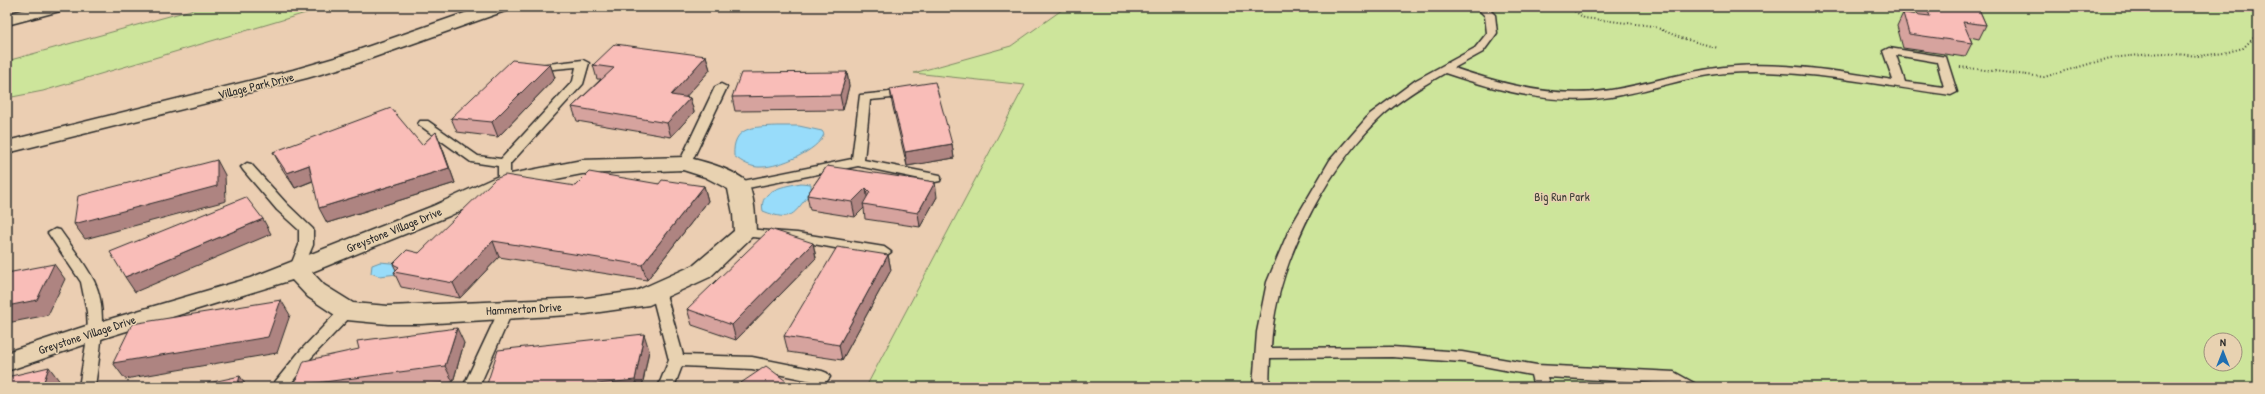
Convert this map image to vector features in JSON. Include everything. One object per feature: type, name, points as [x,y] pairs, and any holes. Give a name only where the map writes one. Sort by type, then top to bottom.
[{"type":"street","points":[[7,20],[54,7]]},
{"type":"street","name":"Village Park Drive","points":[[7,147],[300,74],[345,61],[499,7]]},
{"type":"street","name":"Greystone Village Drive","points":[[7,362],[95,332],[258,284],[296,270],[441,211],[504,172],[685,163],[713,172],[738,186]]},
{"type":"street","points":[[738,186],[744,214],[745,233]]},
{"type":"street","name":"Hammerton Drive","points":[[296,270],[316,290],[347,311],[388,315],[421,315],[586,306],[640,299],[702,271],[745,233]]},
{"type":"lane","points":[[1261,387],[1264,332],[1274,282],[1296,230],[1336,160],[1374,117],[1420,82],[1479,50],[1492,33],[1490,15],[1481,7]]},
{"type":"lane","points":[[1444,69],[1503,88],[1568,97],[1596,96],[1725,70],[1767,69],[1803,72],[1951,92],[1942,59],[1889,52],[1900,85]]},
{"type":"lane","points":[[424,124],[475,159],[504,172],[579,82],[582,63],[543,67]]},
{"type":"lane","points":[[685,163],[721,87]]},
{"type":"lane","points":[[858,162],[864,97],[915,94]]},
{"type":"lane","points":[[738,186],[858,162],[935,178]]},
{"type":"lane","points":[[247,167],[282,207],[306,229],[306,245],[296,270]]},
{"type":"lane","points":[[55,233],[88,282],[94,312],[95,332],[87,387]]},
{"type":"lane","points":[[745,233],[797,236],[884,252]]},
{"type":"lane","points":[[658,291],[676,360],[666,387]]},
{"type":"lane","points":[[471,387],[506,310]]},
{"type":"lane","points":[[279,387],[305,354],[347,311]]},
{"type":"lane","points":[[1263,353],[1392,352],[1462,357],[1537,371],[1674,378],[1689,387]]},
{"type":"lane","points":[[676,360],[752,363],[822,377]]},
{"type":"lane","points":[[1537,371],[1542,387]]},
{"type":"path","points":[[1569,7],[1584,18],[1653,26],[1681,38],[1718,48]]},
{"type":"path","points":[[1944,66],[2044,77],[2110,58],[2162,52],[2199,56],[2224,53],[2243,48],[2258,34]]},
{"type":"green space","points":[[202,7],[326,7],[43,91],[7,98],[7,61]]},
{"type":"green space","name":"Big Run Park","points":[[1066,7],[2258,7],[2258,387],[866,387],[1025,85],[914,73],[1011,46]]},
{"type":"water","points":[[777,126],[799,126],[822,131],[824,134],[814,146],[806,152],[778,164],[754,167],[734,156],[734,146],[737,139],[746,130]]},
{"type":"water","points":[[801,183],[811,184],[811,192],[792,214],[781,216],[763,211],[765,198],[769,193],[781,187]]},
{"type":"water","points":[[380,262],[401,264],[398,274],[379,276],[371,273],[372,265]]},
{"type":"building","points":[[1926,7],[1978,7],[1986,25],[1963,22],[1972,43],[1909,34],[1903,13],[1930,16]]},
{"type":"building","points":[[615,44],[706,56],[671,95],[690,98],[667,123],[572,107],[614,68],[593,65]]},
{"type":"building","points":[[512,60],[550,64],[492,122],[451,118]]},
{"type":"building","points":[[847,72],[840,95],[732,97],[741,73]]},
{"type":"building","points":[[935,82],[952,144],[905,152],[890,89]]},
{"type":"building","points":[[391,108],[422,145],[436,132],[449,168],[319,208],[309,165],[287,173],[273,152]]},
{"type":"building","points":[[217,160],[217,186],[74,224],[78,196]]},
{"type":"building","points":[[827,166],[935,182],[918,213],[863,204],[870,192],[866,188],[852,202],[807,195]]},
{"type":"building","points":[[589,172],[659,184],[662,180],[704,186],[642,265],[493,241],[453,283],[394,272],[399,267],[393,264],[407,250],[419,253],[495,179],[505,175],[575,186]]},
{"type":"building","points":[[246,197],[263,219],[125,277],[110,252]]},
{"type":"building","points":[[770,229],[813,243],[732,325],[687,309]]},
{"type":"building","points":[[837,247],[888,255],[839,345],[784,336]]},
{"type":"building","points":[[54,264],[37,300],[7,306],[7,273]]},
{"type":"building","points":[[281,300],[268,337],[113,363],[132,324]]},
{"type":"building","points":[[457,328],[445,366],[294,386],[304,361],[359,349],[357,341]]},
{"type":"building","points":[[644,334],[635,380],[569,387],[486,387],[498,350]]},
{"type":"building","points":[[766,366],[794,387],[735,387]]},
{"type":"building","points":[[49,367],[42,387],[7,387],[7,377]]},
{"type":"building","points":[[240,376],[237,387],[190,387]]}]
